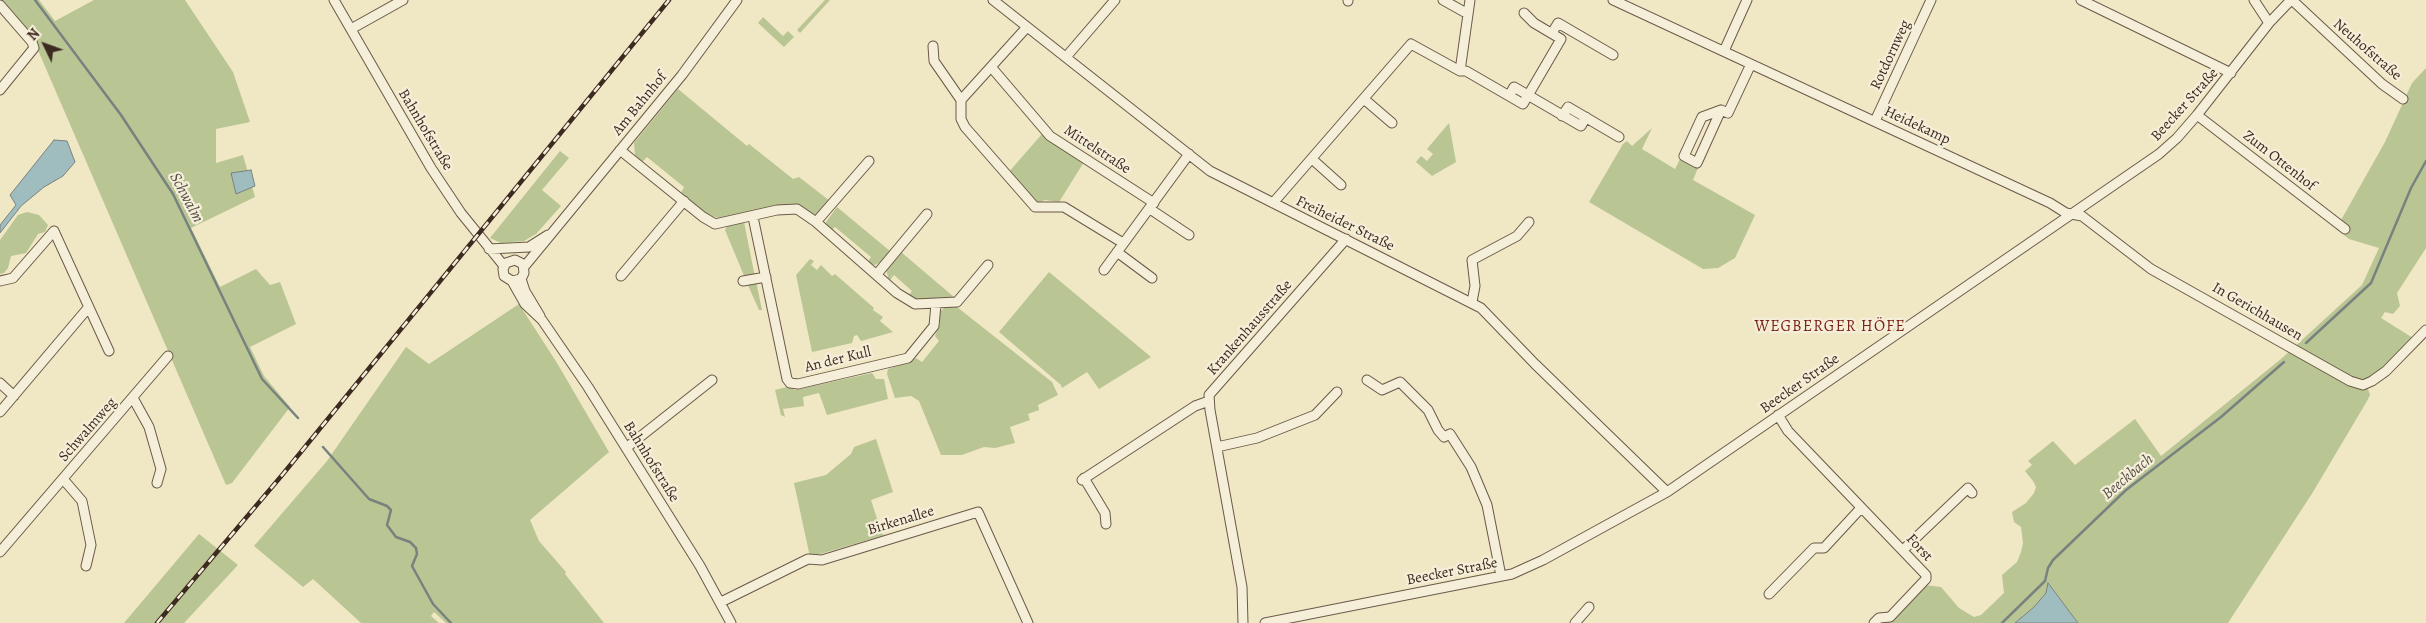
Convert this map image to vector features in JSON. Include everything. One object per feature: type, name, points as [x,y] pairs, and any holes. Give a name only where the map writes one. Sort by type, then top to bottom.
[{"type":"street","name":"Bahnhofstraße","points":[[334,0],[431,168],[489,249],[504,266],[504,276],[516,280],[626,448],[721,602],[731,623]]},
{"type":"street","points":[[351,30],[403,0]]},
{"type":"street","name":"Am Bahnhof","points":[[521,264],[550,238],[682,75],[737,0]]},
{"type":"street","name":"Freiheider Straße","points":[[993,0],[1190,154],[1230,182],[1472,302],[1493,318],[1535,364],[1667,492]]},
{"type":"street","points":[[1066,57],[1115,0]]},
{"type":"street","points":[[1443,0],[1468,14]]},
{"type":"street","points":[[1460,71],[1470,0]]},
{"type":"street","name":"Heidekamp","points":[[1613,0],[2050,202],[2071,214]]},
{"type":"street","points":[[1724,50],[1747,0]]},
{"type":"street","name":"Rotdornweg","points":[[1875,121],[1931,0]]},
{"type":"street","points":[[2081,0],[2231,73]]},
{"type":"street","points":[[2254,0],[2269,23]]},
{"type":"street","name":"Beecker Straße","points":[[1265,623],[1512,574],[1544,560],[1667,492],[2159,154],[2177,138],[2197,115],[2269,23],[2291,0]]},
{"type":"street","name":"Neuhofstraße","points":[[2291,0],[2382,84],[2403,99]]},
{"type":"street","points":[[0,6],[32,42],[34,48],[0,90]]},
{"type":"street","points":[[1524,13],[1534,23],[1561,39]]},
{"type":"street","points":[[1552,33],[1558,23],[1613,55]]},
{"type":"street","points":[[961,100],[992,68],[1027,27]]},
{"type":"street","points":[[1273,204],[1411,44],[1460,71],[1466,71],[1523,104],[1561,39],[1569,29]]},
{"type":"street","points":[[932,46],[934,61],[961,100],[961,119],[965,127],[1035,207],[1064,207],[1123,243]]},
{"type":"street","points":[[1721,110],[1697,163],[1684,156],[1702,117],[1721,110],[1728,113],[1751,64]]},
{"type":"street","name":"Mittelstraße","points":[[992,68],[1050,136],[1152,206],[1189,235]]},
{"type":"street","points":[[1528,95],[1581,126],[1586,118],[1619,136]]},
{"type":"street","points":[[1364,99],[1392,123]]},
{"type":"street","name":"Zum Ottenhof","points":[[2197,115],[2345,229]]},
{"type":"street","points":[[620,150],[703,217],[715,224],[753,217],[777,210],[797,209],[816,222],[909,302],[915,304],[957,302],[988,265]]},
{"type":"street","points":[[1104,270],[1190,154]]},
{"type":"street","points":[[1312,159],[1341,185]]},
{"type":"street","points":[[816,222],[869,161]]},
{"type":"street","points":[[621,276],[684,201]]},
{"type":"street","points":[[877,274],[927,214]]},
{"type":"street","name":"In Gerichhausen","points":[[2071,214],[2082,216],[2150,268],[2359,384],[2368,384],[2386,371],[2426,330]]},
{"type":"street","name":"An der Kull","points":[[753,217],[787,379],[790,383],[798,384],[908,358],[934,326],[936,304]]},
{"type":"street","points":[[1472,302],[1475,286],[1472,260],[1517,236],[1529,222]]},
{"type":"street","name":"Am Bahnhof","points":[[489,249],[529,247],[561,223]]},
{"type":"street","points":[[0,281],[14,278],[54,232],[88,308],[110,351]]},
{"type":"street","name":"Krankenhausstraße","points":[[1209,401],[1210,395],[1346,239]]},
{"type":"street","points":[[1117,252],[1132,266],[1152,278]]},
{"type":"street","points":[[504,266],[508,261],[521,264],[524,273],[516,280]]},
{"type":"street","points":[[743,281],[766,277]]},
{"type":"street","points":[[0,412],[88,308]]},
{"type":"street","name":"Schwalmweg","points":[[0,552],[168,356]]},
{"type":"street","points":[[626,448],[712,380]]},
{"type":"street","points":[[1367,380],[1382,390],[1400,382],[1428,410],[1438,430],[1444,437],[1450,434],[1471,467],[1487,505],[1502,576]]},
{"type":"street","points":[[0,383],[14,396]]},
{"type":"street","points":[[1217,448],[1257,438],[1314,415],[1337,392]]},
{"type":"street","name":"Schwalmweg","points":[[133,398],[149,427],[161,469],[157,483]]},
{"type":"street","points":[[1106,524],[1105,513],[1083,479],[1196,406],[1209,401],[1242,587],[1244,623]]},
{"type":"street","name":"Forst","points":[[1778,415],[1788,431],[1926,575],[1926,579],[1890,617],[1879,618],[1874,623]]},
{"type":"street","name":"Schwalmweg","points":[[63,480],[82,502],[91,546],[86,566]]},
{"type":"street","points":[[1903,550],[1968,488],[1972,493]]},
{"type":"street","points":[[1769,594],[1814,548],[1824,548],[1861,508]]},
{"type":"street","name":"Birkenallee","points":[[721,602],[808,559],[822,560],[978,512],[1028,623]]},
{"type":"street","points":[[1575,623],[1589,607]]},
{"type":"green space","points":[[0,0],[39,0],[55,21],[94,0],[185,0],[233,72],[250,122],[216,129],[216,163],[243,155],[255,197],[191,228],[220,287],[256,269],[270,285],[280,282],[296,324],[250,347],[264,376],[290,407],[232,483],[226,485],[34,41]]},
{"type":"green space","points":[[825,0],[830,0],[800,33],[797,30]]},
{"type":"green space","points":[[763,17],[783,36],[788,31],[794,37],[784,47],[758,23]]},
{"type":"green space","points":[[2426,68],[2426,248],[2397,293],[2400,306],[2393,314],[2385,312],[2381,318],[2413,338],[2381,372],[2365,380],[2370,395],[2367,401],[2313,492],[2228,623],[2078,623],[2048,583],[2046,593],[2034,607],[2015,623],[1881,623],[1925,585],[1941,587],[1959,608],[1974,617],[1981,615],[2004,593],[2002,575],[2017,562],[2021,552],[2023,543],[2021,527],[2014,522],[2012,512],[2026,503],[2036,487],[2025,471],[2032,465],[2028,461],[2053,441],[2075,465],[2135,419],[2161,456],[2281,359],[2362,285],[2379,248],[2349,239],[2336,229],[2385,142],[2412,83]]},
{"type":"green space","points":[[678,89],[747,146],[749,144],[793,179],[799,177],[830,201],[822,212],[816,215],[808,214],[798,205],[791,204],[718,218],[707,214],[681,193],[684,187],[647,157],[642,162],[635,155],[634,143]]},
{"type":"green space","points":[[1449,123],[1456,162],[1432,176],[1416,162],[1421,156],[1427,161],[1433,154],[1427,149]]},
{"type":"green space","points":[[1652,128],[1642,149],[1675,169],[1680,159],[1698,168],[1693,180],[1755,215],[1735,258],[1718,268],[1703,269],[1589,202],[1623,144],[1627,141],[1632,146]]},
{"type":"green space","points":[[1042,134],[1084,162],[1059,202],[1045,200],[1037,203],[1008,173]]},
{"type":"green space","points":[[560,151],[569,158],[542,190],[561,206],[536,234],[524,241],[501,243],[490,238]]},
{"type":"green space","points":[[837,207],[890,251],[881,262],[875,265],[867,263],[871,257],[835,227],[831,231],[827,228],[826,222]]},
{"type":"green space","points":[[27,212],[39,215],[48,225],[45,232],[38,234],[26,253],[11,256],[8,268],[4,273],[0,274],[0,240],[18,215]]},
{"type":"green space","points":[[744,222],[755,277],[745,278],[725,230],[727,226]]},
{"type":"green space","points":[[901,252],[954,297],[917,301],[908,296],[912,291],[894,275],[889,281],[886,269]]},
{"type":"green space","points":[[810,259],[814,261],[811,265],[817,270],[821,265],[832,276],[835,274],[874,308],[873,310],[883,317],[880,321],[893,332],[861,341],[857,335],[854,336],[852,343],[812,352],[796,275]]},
{"type":"green space","points":[[1049,272],[1151,357],[1099,389],[1087,372],[1062,388],[1061,385],[999,332]]},
{"type":"green space","points":[[756,281],[762,310],[759,310],[747,283]]},
{"type":"green space","points":[[519,304],[557,363],[609,452],[530,520],[539,541],[566,572],[565,574],[604,623],[446,623],[434,612],[431,616],[439,623],[361,623],[313,579],[303,587],[254,546],[327,461],[406,347],[429,364]]},
{"type":"green space","points":[[946,307],[957,307],[1052,382],[1058,395],[1038,405],[1039,410],[1028,414],[1030,420],[1010,427],[1015,443],[995,448],[984,447],[962,455],[941,455],[919,401],[911,396],[895,398],[887,374],[888,369],[916,358],[922,362],[939,341],[935,336],[940,324],[939,312]]},
{"type":"green space","points":[[872,373],[876,379],[884,379],[888,399],[827,415],[819,393],[803,397],[804,406],[783,409],[785,417],[781,415],[775,390],[787,387],[795,390]]},
{"type":"green space","points":[[876,439],[893,492],[871,500],[882,534],[885,535],[810,557],[794,483],[826,475],[851,454],[854,447]]},
{"type":"green space","points":[[199,534],[238,565],[184,623],[124,623]]},
{"type":"water","points":[[54,140],[67,141],[75,162],[63,176],[44,187],[21,206],[0,233],[0,225],[16,205],[10,195]]},
{"type":"water","points":[[251,170],[255,186],[236,194],[231,173]]},
{"type":"water","points":[[2048,583],[2078,623],[2015,623],[2034,607],[2046,593]]},
{"type":"waterway","name":"Schwalm","points":[[35,0],[121,115],[173,194],[262,379],[298,418]]},
{"type":"waterway","name":"Beeckbach","points":[[2306,343],[2371,283],[2411,188],[2426,161]]},
{"type":"waterway","name":"Beeckbach","points":[[2002,623],[2045,581],[2048,568],[2053,560],[2126,490],[2221,417],[2284,362]]},
{"type":"waterway","name":"Schwalm","points":[[323,447],[369,499],[387,506],[391,510],[387,525],[396,537],[410,542],[416,548],[417,554],[412,566],[433,604],[451,623]]},
{"type":"railway","points":[[157,623],[283,474],[669,0]]},
{"type":"district","name":"WEGBERGER HÖFE","points":[[1830,327]]}]
